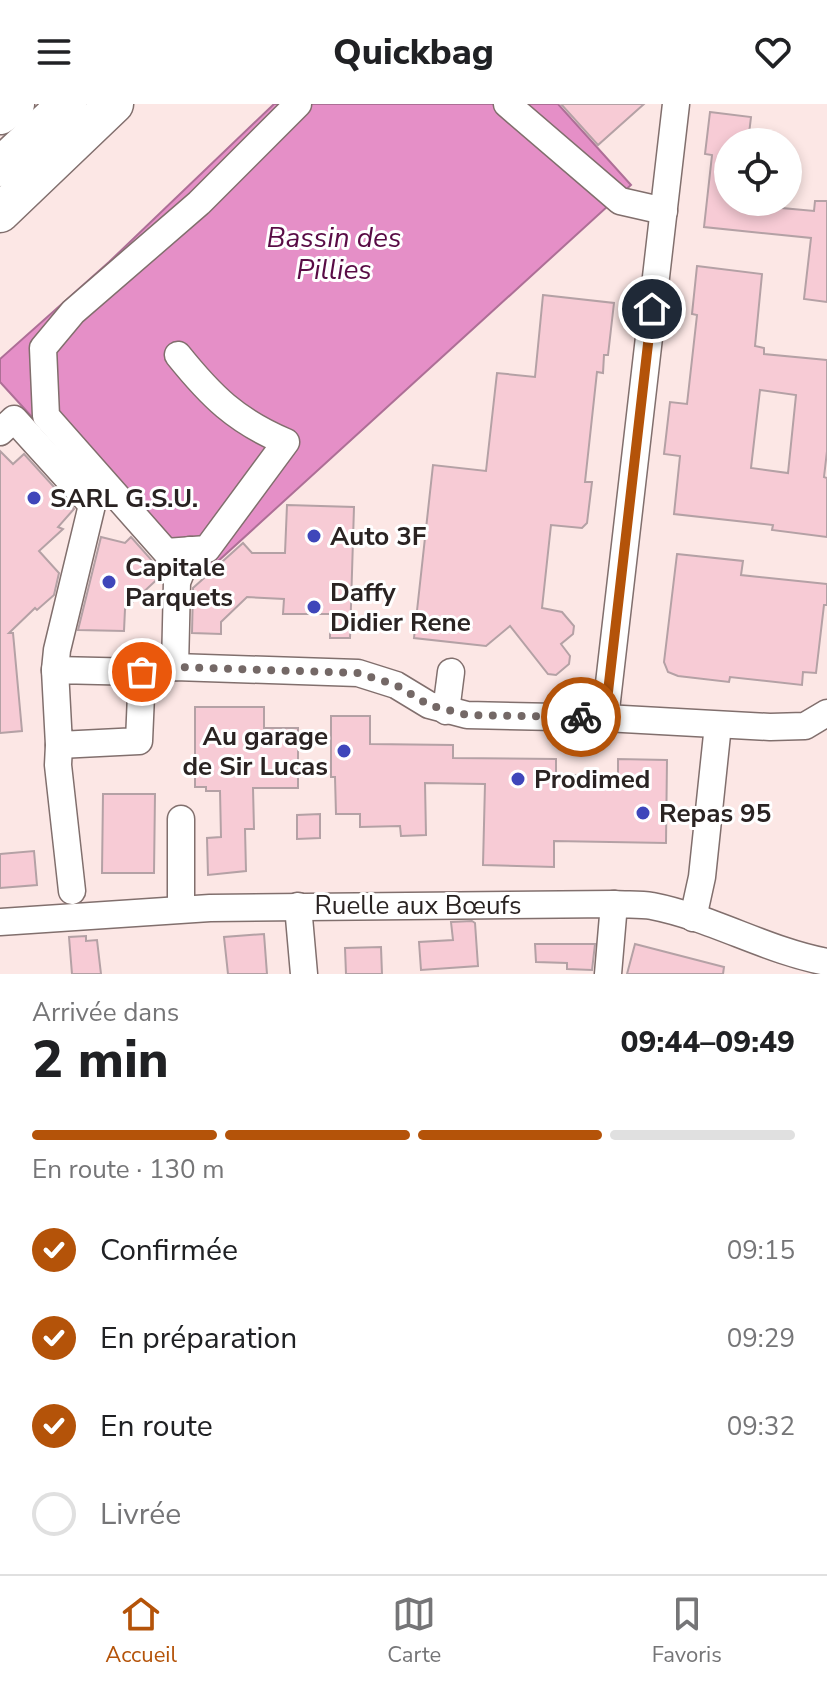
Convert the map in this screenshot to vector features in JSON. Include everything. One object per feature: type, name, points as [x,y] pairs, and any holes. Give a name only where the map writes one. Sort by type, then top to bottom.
[{"type":"highway","points":[[0,115],[15,104]]},
{"type":"highway","points":[[0,167],[67,104]]},
{"type":"highway","points":[[0,213],[114,104]]},
{"type":"street","points":[[178,355],[209,393],[258,430],[286,442],[207,549],[166,552],[46,416],[43,348],[73,312],[199,203],[298,104]]},
{"type":"street","points":[[507,104],[620,201],[664,211]]},
{"type":"street","points":[[605,718],[676,104]]},
{"type":"street","points":[[0,432],[14,419],[92,505],[57,650],[55,670],[58,765],[72,891]]},
{"type":"street","points":[[175,667],[177,582],[190,550]]},
{"type":"street","points":[[55,670],[142,672],[175,667],[358,673],[396,685],[429,705],[467,715],[605,718],[728,726],[805,726],[827,713]]},
{"type":"street","points":[[59,745],[139,741],[142,672]]},
{"type":"street","points":[[446,711],[451,672]]},
{"type":"street","points":[[693,918],[728,726]]},
{"type":"street","points":[[181,819],[181,909]]},
{"type":"street","points":[[608,974],[614,904]]},
{"type":"street","name":"Ruelle aux Bœufs","points":[[0,922],[181,909],[614,904],[651,906],[693,918],[798,966],[827,962]]},
{"type":"street","points":[[298,906],[304,974]]},
{"type":"water","name":"Bassin des Pillies","points":[[274,104],[558,104],[631,185],[205,573],[197,565],[165,563],[0,382],[0,359],[109,262]]},
{"type":"building","points":[[561,104],[644,104],[598,145]]},
{"type":"building","points":[[710,112],[751,117],[750,128],[714,128],[714,216],[802,216],[802,210],[814,211],[815,201],[827,201],[827,302],[804,299],[811,238],[704,227],[712,155],[705,154]]},
{"type":"building","points":[[697,266],[762,274],[755,346],[764,348],[764,354],[827,360],[824,477],[827,478],[827,537],[772,530],[773,525],[674,514],[680,456],[664,454],[670,402],[687,404],[697,315],[692,314]],"holes":[[[760,390],[796,395],[788,473],[751,468]]]},
{"type":"building","points":[[543,295],[614,303],[608,355],[604,355],[603,373],[597,372],[585,482],[592,482],[587,523],[582,528],[551,525],[542,608],[562,612],[574,626],[573,634],[561,644],[570,656],[569,664],[556,675],[548,674],[510,626],[486,646],[414,638],[433,465],[486,471],[497,373],[535,377]]},
{"type":"building","points":[[0,451],[13,464],[24,454],[74,509],[58,527],[63,529],[39,551],[59,573],[54,595],[9,633],[13,633],[22,731],[0,733]]},
{"type":"building","points":[[287,505],[354,507],[350,638],[330,638],[330,614],[283,614],[284,599],[247,597],[221,622],[221,634],[192,633],[193,588],[243,543],[252,553],[285,553]]},
{"type":"building","points":[[101,537],[125,543],[131,537],[154,563],[165,568],[163,574],[125,609],[124,631],[78,630]]},
{"type":"building","points":[[677,554],[743,561],[741,575],[827,584],[827,605],[824,605],[816,673],[803,672],[802,685],[730,677],[729,682],[668,672],[664,662]]},
{"type":"building","points":[[195,707],[264,707],[264,728],[298,728],[298,788],[253,788],[254,829],[245,829],[246,871],[208,875],[207,838],[221,837],[220,791],[195,787]]},
{"type":"building","points":[[331,716],[370,716],[370,744],[453,745],[453,758],[556,759],[556,775],[618,776],[618,759],[667,760],[666,843],[554,841],[554,867],[483,865],[485,784],[425,783],[426,835],[401,836],[400,826],[360,827],[360,814],[336,814],[335,777],[331,777]]},
{"type":"building","points":[[103,794],[155,794],[154,873],[102,873]]},
{"type":"building","points":[[320,814],[320,838],[297,839],[297,815]]},
{"type":"building","points":[[34,851],[37,885],[0,888],[0,854]]},
{"type":"building","points":[[451,922],[475,923],[478,966],[421,970],[419,942],[453,940]]},
{"type":"building","points":[[264,934],[267,974],[228,974],[224,937]]},
{"type":"building","points":[[86,936],[86,941],[97,940],[101,974],[72,974],[69,937]]},
{"type":"building","points":[[535,944],[595,944],[592,970],[567,969],[567,963],[536,962]]},
{"type":"building","points":[[635,944],[724,967],[723,974],[627,974]]},
{"type":"building","points":[[381,947],[382,974],[346,974],[345,948]]},
{"type":"way so far","points":[[142,672],[175,667],[358,673],[396,685],[429,705],[446,711],[467,715],[581,717]]},
{"type":"place","name":"SARL G.S.U.","points":[[34,498]]},
{"type":"place","name":"Auto 3F","points":[[314,536]]},
{"type":"place","name":"Capitale Parquets","points":[[109,582]]},
{"type":"place","name":"Daffy Didier Rene","points":[[314,607]]},
{"type":"place","name":"Au garage de Sir Lucas","points":[[344,751]]},
{"type":"place","name":"Prodimed","points":[[518,779]]},
{"type":"place","name":"Repas 95","points":[[643,813]]},
{"type":"route","points":[[581,717],[605,718],[652,309]]}]
